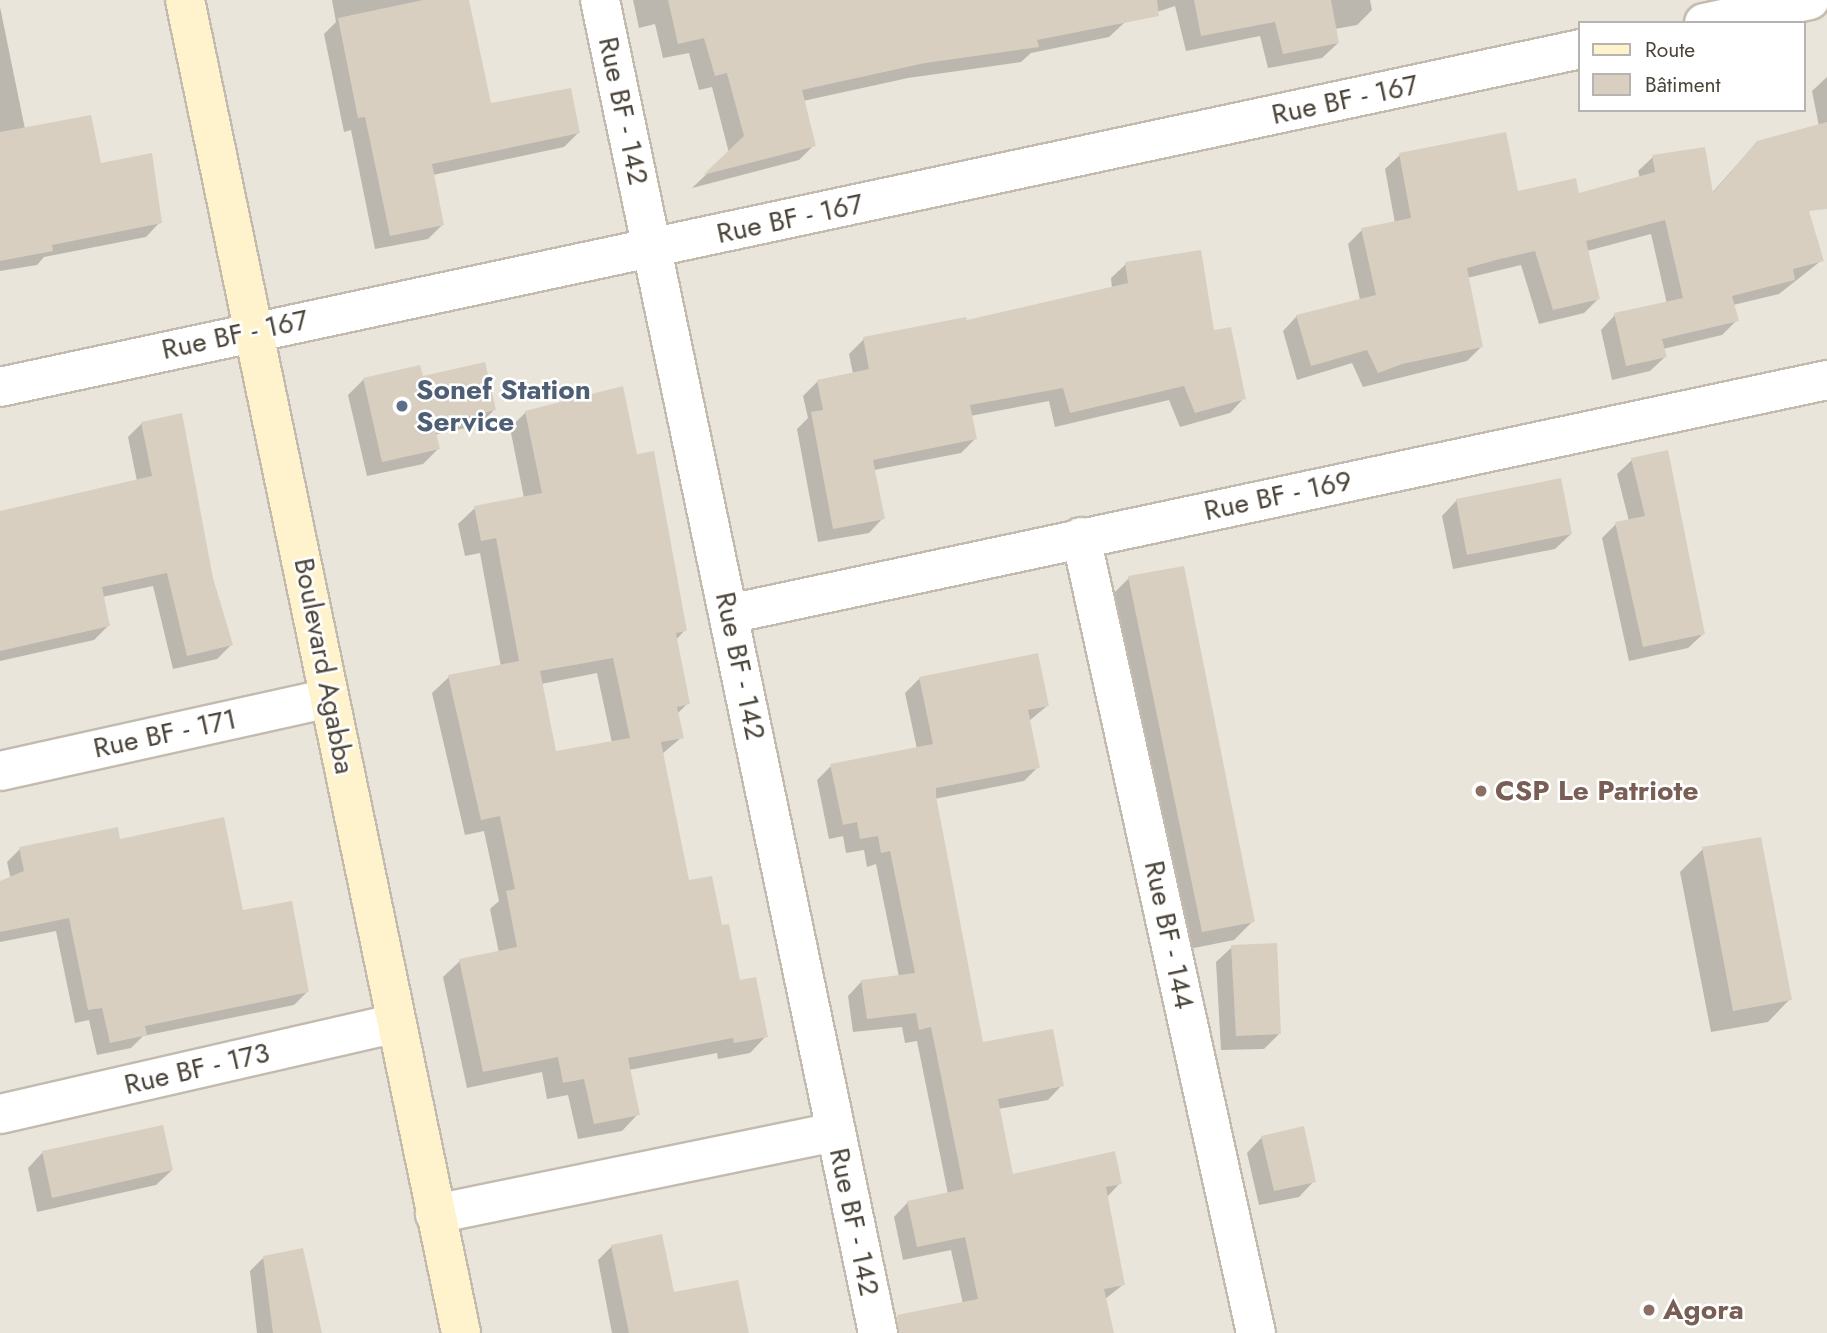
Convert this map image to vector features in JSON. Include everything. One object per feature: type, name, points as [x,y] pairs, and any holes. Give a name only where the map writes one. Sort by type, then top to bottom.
[{"type":"main road","name":"Boulevard Agabba","points":[[185,0],[257,330],[394,1024],[461,1333]]},
{"type":"street","name":"Rue BF - 142","points":[[600,0],[878,1333]]},
{"type":"street","points":[[1713,21],[1810,0]]},
{"type":"street","name":"Rue BF - 167","points":[[0,387],[1578,49]]},
{"type":"street","name":"Rue BF - 169","points":[[729,614],[1827,380]]},
{"type":"street","name":"Rue BF - 144","points":[[1081,537],[1256,1333]]},
{"type":"street","name":"Rue BF - 171","points":[[0,771],[329,698]]},
{"type":"street","name":"Rue BF - 173","points":[[0,1114],[394,1024]]},
{"type":"street","points":[[435,1214],[834,1132]]},
{"type":"shaded area","points":[[0,0],[1827,0],[1827,1333],[0,1333]]},
{"type":"building","points":[[423,0],[469,0],[491,103],[571,88],[580,133],[432,164],[444,225],[390,236],[365,117],[358,118],[338,18]]},
{"type":"building","points":[[668,0],[1157,0],[1159,16],[1037,40],[1039,47],[925,63],[802,90],[816,146],[703,175],[744,136],[727,73],[715,76],[704,38],[678,44]]},
{"type":"building","points":[[1194,0],[1331,0],[1339,43],[1283,54],[1275,22],[1201,36]]},
{"type":"building","points":[[91,115],[101,163],[152,153],[162,223],[52,245],[53,251],[0,261],[0,132]]},
{"type":"building","points":[[1827,122],[1827,209],[1809,211],[1824,261],[1793,269],[1795,280],[1732,296],[1739,321],[1662,339],[1667,357],[1626,366],[1614,313],[1683,298],[1665,220],[1586,241],[1600,299],[1553,310],[1535,251],[1500,259],[1467,268],[1483,347],[1402,364],[1378,373],[1367,350],[1311,366],[1296,315],[1376,295],[1361,228],[1411,218],[1399,153],[1506,132],[1518,191],[1576,178],[1579,193],[1655,172],[1652,155],[1705,147],[1713,193],[1757,141]]},
{"type":"building","points":[[1201,250],[1214,330],[1231,327],[1246,399],[1195,413],[1184,386],[1070,413],[1063,388],[970,405],[977,439],[873,460],[885,519],[833,529],[811,412],[823,410],[817,380],[869,369],[863,337],[966,317],[967,320],[1128,283],[1125,262]]},
{"type":"building","points":[[485,362],[496,410],[434,424],[440,449],[382,462],[363,378],[420,365],[423,376]]},
{"type":"building","points":[[623,386],[637,454],[654,451],[687,631],[676,633],[690,704],[677,707],[684,738],[661,742],[689,880],[712,876],[722,925],[729,924],[740,980],[756,977],[768,1037],[734,1043],[733,1038],[628,1058],[640,1115],[594,1124],[584,1079],[563,1083],[558,1057],[483,1072],[459,959],[517,947],[506,891],[515,889],[500,816],[481,820],[448,675],[519,661],[496,538],[481,541],[474,506],[542,493],[525,411]],"holes":[[[613,658],[630,738],[556,751],[540,671]]]},
{"type":"building","points":[[182,413],[213,578],[233,645],[187,656],[167,573],[102,587],[110,626],[0,651],[0,511],[152,476],[141,422]]},
{"type":"building","points":[[1668,450],[1705,634],[1643,647],[1615,522],[1645,516],[1631,458]]},
{"type":"building","points":[[1561,478],[1572,534],[1467,555],[1456,499]]},
{"type":"building","points":[[1184,566],[1255,922],[1202,932],[1128,576]]},
{"type":"building","points":[[1038,653],[1049,706],[1028,710],[1040,768],[936,788],[936,796],[983,1042],[1053,1029],[1064,1086],[998,1099],[1013,1174],[1115,1151],[1122,1184],[1106,1187],[1125,1285],[1104,1289],[1114,1333],[899,1333],[897,1315],[978,1299],[965,1237],[917,1247],[907,1201],[964,1189],[931,1027],[919,1030],[916,1013],[867,1019],[861,980],[915,973],[890,851],[881,853],[878,836],[860,839],[857,822],[843,825],[830,764],[933,744],[919,677]]},
{"type":"building","points":[[224,817],[243,910],[292,901],[309,992],[145,1026],[147,1035],[110,1043],[102,1008],[88,1010],[69,918],[0,932],[0,881],[24,871],[19,847],[118,827],[120,839]]},
{"type":"building","points":[[1761,837],[1792,1000],[1733,1011],[1702,847]]},
{"type":"building","points":[[1277,943],[1281,1034],[1236,1036],[1231,945]]},
{"type":"building","points":[[163,1125],[173,1170],[52,1198],[42,1151]]},
{"type":"building","points":[[1304,1126],[1316,1182],[1274,1191],[1261,1136]]},
{"type":"building","points":[[662,1234],[674,1292],[738,1280],[749,1333],[629,1333],[611,1245]]},
{"type":"building","points":[[303,1248],[322,1333],[273,1333],[263,1256]]},
{"type":"place","name":"Sonef Station Service","points":[[402,406]]},
{"type":"place","name":"CSP Le Patriote","points":[[1481,791]]},
{"type":"place","name":"Agora","points":[[1649,1310]]}]
